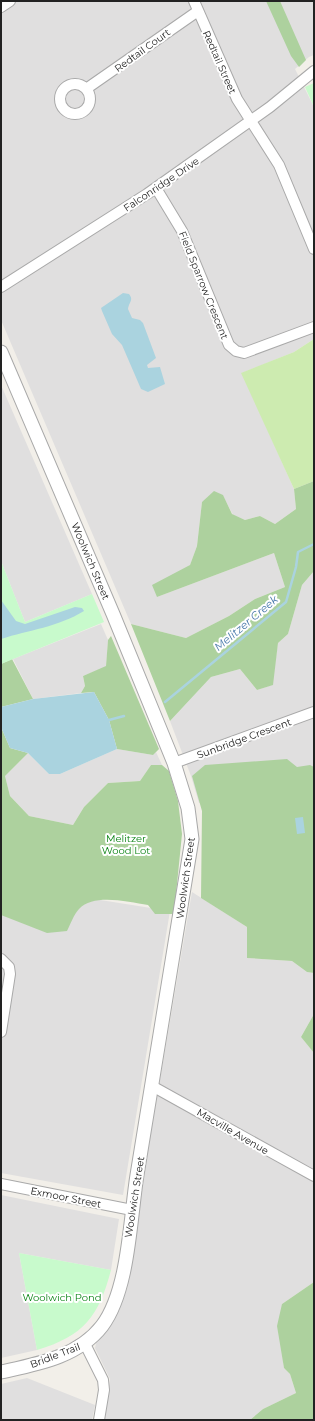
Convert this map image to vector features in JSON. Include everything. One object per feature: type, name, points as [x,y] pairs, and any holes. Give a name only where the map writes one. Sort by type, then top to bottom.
[{"type":"street","points":[[1,7],[10,1]]},
{"type":"street","name":"Redtail Court","points":[[86,89],[196,6]]},
{"type":"street","name":"Redtail Street","points":[[196,6],[237,100],[251,121]]},
{"type":"street","name":"Falconridge Drive","points":[[1,287],[156,188],[251,121],[314,71]]},
{"type":"street","points":[[251,121],[276,161],[314,249]]},
{"type":"street","name":"Field Sparrow Crescent","points":[[156,188],[182,231],[229,345],[236,351],[244,353],[314,327]]},
{"type":"street","name":"Woolwich Street","points":[[1,352],[113,614],[174,763],[188,808],[192,839],[132,1210],[124,1274],[113,1308],[102,1325],[85,1344]]},
{"type":"street","name":"Sunbridge Crescent","points":[[174,763],[314,712]]},
{"type":"street","points":[[1,959],[9,967],[10,974],[1,1032]]},
{"type":"street","name":"Macville Avenue","points":[[152,1086],[314,1176]]},
{"type":"street","name":"Exmoor Street","points":[[1,1184],[132,1210]]},
{"type":"street","points":[[85,1344],[103,1380],[104,1390],[99,1420]]},
{"type":"street","name":"Bridle Trail","points":[[1,1372],[36,1364],[85,1344]]},
{"type":"shaded area","points":[[1,1],[314,1],[314,55],[309,57],[295,69],[314,107],[314,339],[294,352],[242,373],[294,489],[296,509],[275,524],[260,516],[245,520],[233,515],[223,496],[202,502],[197,546],[190,565],[157,597],[274,553],[285,587],[255,599],[229,616],[186,638],[131,624],[1,320]]},
{"type":"shaded area","points":[[1,385],[92,594],[25,622],[1,561]]},
{"type":"shaded area","points":[[314,571],[314,792],[199,803],[191,776],[170,721],[211,677],[240,669],[257,690],[272,685],[278,643],[288,634],[302,585]]},
{"type":"shaded area","points":[[101,624],[108,640],[106,667],[83,676],[85,686],[81,693],[33,699],[13,659]]},
{"type":"shaded area","points":[[117,749],[153,755],[156,752],[162,765],[151,765],[140,781],[108,783],[84,807],[73,825],[29,816],[10,796],[5,776],[28,753],[49,774],[60,774]]},
{"type":"shaded area","points":[[192,892],[247,927],[247,958],[292,961],[307,972],[314,973],[314,1014],[301,1037],[314,1053],[314,1282],[282,1304],[282,1350],[284,1368],[290,1374],[296,1393],[263,1409],[250,1420],[104,1420],[110,1379],[95,1348],[97,1340],[115,1316],[127,1289],[147,1156]]},
{"type":"shaded area","points":[[75,896],[170,911],[123,1195],[1,1173],[1,901]]},
{"type":"shaded area","points":[[1,1195],[119,1219],[111,1270],[19,1253],[37,1350],[1,1358]]},
{"type":"shaded area","points":[[27,1378],[95,1405],[92,1420],[1,1420],[1,1384]]},
{"type":"green space","points":[[266,1],[280,1],[306,60],[299,67],[291,56]]},
{"type":"green space","points":[[314,83],[314,107],[305,87]]},
{"type":"green space","points":[[314,339],[314,481],[294,489],[241,373],[294,352]]},
{"type":"green space","points":[[314,481],[314,571],[302,585],[288,634],[278,643],[273,685],[257,690],[240,669],[211,677],[170,721],[131,624],[186,638],[229,616],[255,599],[285,587],[274,553],[157,597],[152,585],[190,565],[197,546],[202,502],[214,491],[223,495],[232,514],[245,520],[260,516],[275,524],[296,509],[294,489]]},
{"type":"green space","points":[[1,561],[25,622],[92,594],[104,622],[1,664]]},
{"type":"green space","points":[[111,636],[159,749],[153,755],[117,749],[109,720],[94,692],[81,693],[85,686],[83,676],[106,666],[108,640]]},
{"type":"green space","points":[[12,659],[33,699],[1,707],[1,664]]},
{"type":"green space","name":"Melitzer Wood Lot","points":[[1,727],[10,748],[28,753],[5,776],[10,796],[29,816],[73,825],[84,807],[108,783],[140,781],[151,765],[162,765],[169,771],[178,801],[182,834],[174,914],[155,914],[148,905],[131,902],[112,900],[93,901],[85,904],[79,909],[67,931],[47,933],[1,915]]},
{"type":"green space","points":[[287,759],[297,767],[310,765],[314,767],[314,973],[307,972],[292,961],[247,958],[247,927],[201,898],[202,811],[192,776],[205,765]]},
{"type":"green space","points":[[314,1014],[314,1053],[301,1037]]},
{"type":"green space","name":"Woolwich Pond","points":[[19,1253],[111,1270],[101,1300],[95,1312],[87,1322],[78,1331],[67,1338],[37,1350]]},
{"type":"green space","points":[[314,1282],[314,1420],[250,1420],[263,1409],[296,1393],[290,1374],[284,1368],[277,1326],[282,1304]]},
{"type":"water","points":[[123,293],[129,294],[131,300],[128,309],[132,318],[140,320],[143,323],[156,358],[147,365],[148,368],[160,367],[165,384],[148,392],[141,389],[122,345],[112,334],[101,308]]},
{"type":"water","points":[[1,600],[16,621],[25,624],[75,607],[82,608],[84,611],[54,625],[1,639]]},
{"type":"water","points":[[94,692],[109,720],[117,749],[60,774],[49,774],[28,753],[10,748],[1,727],[1,707],[33,699]]},
{"type":"water","points":[[303,817],[305,833],[297,834],[295,818]]},
{"type":"waterway","name":"Melitzer Creek","points":[[165,702],[286,602],[296,567],[298,552],[314,544]]},
{"type":"waterway","points":[[109,720],[124,716]]}]
